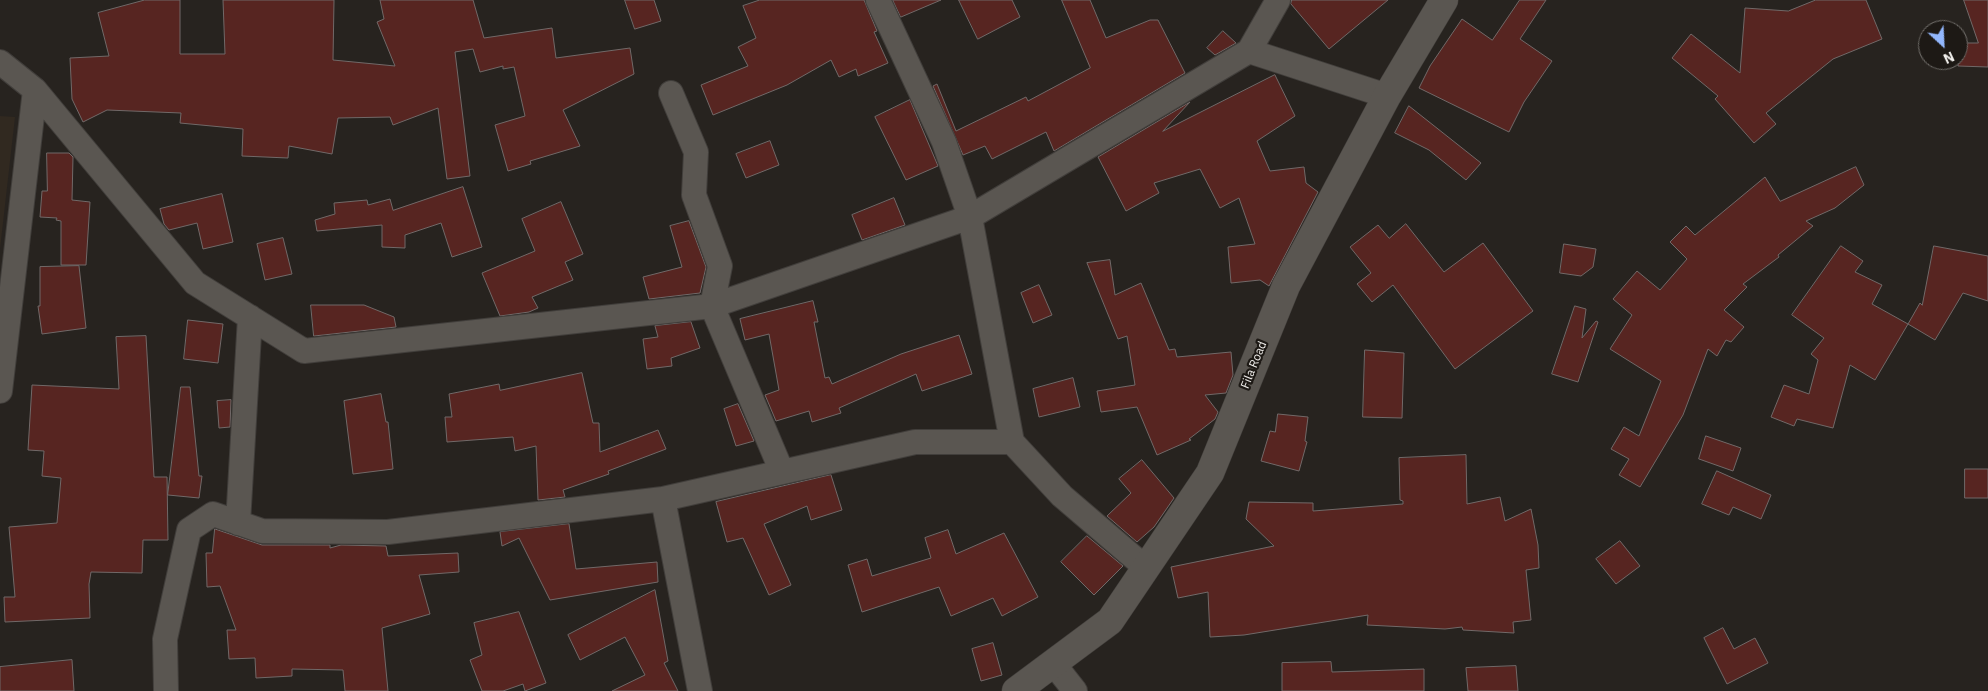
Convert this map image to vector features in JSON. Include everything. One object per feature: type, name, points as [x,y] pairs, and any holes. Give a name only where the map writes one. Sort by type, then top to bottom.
[{"type":"street","points":[[878,0],[944,142],[970,217],[1012,442],[1062,496],[1146,568]]},
{"type":"street","points":[[0,62],[35,90],[195,283],[304,351],[712,306],[970,217],[1249,52],[1278,0]]},
{"type":"street","name":"Fila Road","points":[[1016,691],[1110,621],[1210,473],[1286,286],[1387,96],[1444,0]]},
{"type":"street","points":[[1249,52],[1387,96]]},
{"type":"street","points":[[0,391],[35,90]]},
{"type":"street","points":[[671,93],[696,152],[694,195],[720,266],[712,306],[782,472]]},
{"type":"street","points":[[238,523],[250,317]]},
{"type":"street","points":[[166,691],[166,639],[189,530],[214,514],[262,532],[388,532],[664,499],[915,442],[1012,442]]},
{"type":"street","points":[[664,499],[700,691]]},
{"type":"street","points":[[1053,663],[1075,691]]},
{"type":"shaded area","points":[[0,116],[15,117],[0,249]]},
{"type":"building","points":[[145,0],[180,0],[180,54],[225,54],[223,0],[334,0],[333,60],[395,66],[377,22],[384,19],[380,0],[473,0],[484,38],[552,28],[556,58],[630,48],[634,74],[563,110],[580,146],[530,161],[531,164],[508,171],[495,125],[525,116],[514,67],[503,69],[503,66],[480,72],[473,49],[455,52],[470,176],[447,179],[438,108],[393,125],[390,117],[338,118],[332,154],[289,146],[288,158],[242,156],[243,129],[180,123],[181,113],[107,110],[83,122],[72,99],[70,58],[109,56],[98,13]]},
{"type":"building","points":[[625,0],[654,0],[661,21],[635,29]]},
{"type":"building","points":[[760,0],[864,0],[877,31],[874,32],[888,63],[858,76],[856,69],[839,77],[831,60],[787,85],[713,115],[701,85],[748,66],[738,47],[756,38],[743,6]]},
{"type":"building","points":[[893,0],[941,0],[901,17]]},
{"type":"building","points":[[959,0],[1012,0],[1020,17],[978,39]]},
{"type":"building","points":[[1062,0],[1090,0],[1106,38],[1150,20],[1158,20],[1185,73],[1054,151],[1046,132],[992,159],[985,146],[963,155],[933,86],[937,84],[956,131],[1026,97],[1028,101],[1090,68]]},
{"type":"building","points":[[1292,0],[1388,0],[1329,49],[1291,4]]},
{"type":"building","points":[[1520,0],[1546,0],[1520,39],[1552,61],[1524,102],[1509,132],[1419,88],[1430,66],[1462,19],[1492,40]]},
{"type":"building","points":[[1816,0],[1866,0],[1882,39],[1833,59],[1766,113],[1776,124],[1754,143],[1715,99],[1718,96],[1672,58],[1691,34],[1740,73],[1745,8],[1788,11]]},
{"type":"building","points":[[1964,0],[1988,0],[1988,67],[1968,66],[1968,43],[1978,43]]},
{"type":"building","points":[[1223,31],[1236,43],[1215,55],[1207,48]]},
{"type":"building","points":[[1275,75],[1295,116],[1257,141],[1270,171],[1304,167],[1306,183],[1318,192],[1269,286],[1260,280],[1231,283],[1228,247],[1255,244],[1239,198],[1220,208],[1200,169],[1154,183],[1159,193],[1126,211],[1098,157],[1190,102],[1163,131]]},
{"type":"building","points":[[910,100],[938,166],[906,180],[875,117]]},
{"type":"building","points":[[1409,106],[1481,163],[1466,180],[1429,150],[1395,133]]},
{"type":"building","points":[[770,141],[779,165],[746,178],[736,154]]},
{"type":"building","points":[[47,153],[69,153],[73,157],[72,200],[90,202],[86,265],[61,265],[61,221],[56,220],[57,218],[40,217],[42,191],[47,191]]},
{"type":"building","points":[[1856,167],[1864,185],[1835,208],[1806,221],[1813,226],[1778,255],[1779,257],[1743,284],[1747,287],[1724,310],[1744,327],[1731,342],[1726,340],[1717,356],[1708,349],[1683,415],[1640,487],[1619,475],[1629,459],[1611,449],[1624,427],[1639,436],[1661,381],[1610,349],[1632,315],[1613,299],[1637,271],[1660,290],[1687,259],[1670,242],[1686,226],[1695,235],[1765,177],[1780,201]]},
{"type":"building","points":[[463,187],[482,247],[452,257],[441,223],[405,235],[405,248],[382,247],[382,225],[317,231],[315,220],[335,214],[334,203],[367,200],[368,205],[390,199],[393,210]]},
{"type":"building","points":[[222,194],[233,242],[203,249],[197,223],[169,230],[164,224],[160,209]]},
{"type":"building","points":[[894,198],[905,225],[862,240],[852,215]]},
{"type":"building","points":[[561,202],[583,254],[565,262],[573,280],[532,297],[538,308],[529,312],[500,316],[482,273],[535,251],[522,219]]},
{"type":"building","points":[[689,221],[706,267],[700,293],[649,299],[643,277],[682,267],[670,226]]},
{"type":"building","points":[[1406,224],[1444,272],[1483,243],[1533,311],[1455,369],[1393,285],[1372,302],[1357,284],[1371,273],[1350,247],[1378,225],[1389,238]]},
{"type":"building","points":[[283,238],[292,274],[265,280],[257,244]]},
{"type":"building","points":[[1564,244],[1596,249],[1593,267],[1581,276],[1560,273]]},
{"type":"building","points":[[1841,246],[1863,261],[1855,272],[1882,285],[1872,304],[1908,324],[1875,380],[1850,365],[1833,428],[1797,419],[1794,426],[1771,417],[1784,385],[1809,394],[1818,360],[1811,354],[1824,338],[1792,315]]},
{"type":"building","points":[[1934,246],[1988,256],[1988,301],[1963,293],[1935,340],[1908,324],[1920,303],[1922,305]]},
{"type":"building","points":[[1110,260],[1115,295],[1141,283],[1169,350],[1175,349],[1177,357],[1231,352],[1233,375],[1226,393],[1205,395],[1218,412],[1215,419],[1189,439],[1191,440],[1157,455],[1137,407],[1101,412],[1097,391],[1135,385],[1127,336],[1118,339],[1087,263]]},
{"type":"building","points":[[79,266],[86,328],[42,334],[38,306],[40,306],[40,267]]},
{"type":"building","points":[[1039,285],[1052,315],[1033,323],[1021,293]]},
{"type":"building","points":[[813,301],[818,322],[814,322],[825,378],[829,377],[832,384],[901,354],[959,335],[972,374],[922,391],[916,374],[839,408],[841,413],[812,422],[809,411],[776,421],[765,395],[779,390],[769,334],[745,340],[740,319]]},
{"type":"building","points":[[311,305],[364,305],[394,317],[396,327],[314,336]]},
{"type":"building","points":[[1575,306],[1586,309],[1582,338],[1596,321],[1598,322],[1578,382],[1552,374]]},
{"type":"building","points":[[188,320],[223,324],[218,363],[184,359]]},
{"type":"building","points":[[691,322],[700,348],[671,358],[672,366],[647,369],[643,339],[658,337],[655,326]]},
{"type":"building","points":[[146,336],[154,477],[167,477],[168,540],[143,540],[142,573],[91,572],[89,584],[90,618],[5,622],[4,597],[15,597],[9,527],[57,523],[61,478],[42,476],[44,451],[28,450],[32,385],[119,389],[116,337]]},
{"type":"building","points":[[1365,350],[1404,353],[1402,418],[1363,417]]},
{"type":"building","points":[[582,373],[593,423],[599,423],[600,452],[658,430],[666,449],[608,471],[609,474],[563,490],[565,497],[538,500],[536,446],[515,451],[513,437],[447,442],[445,417],[452,417],[449,394],[499,384],[500,390]]},
{"type":"building","points":[[1073,378],[1080,407],[1039,417],[1033,389]]},
{"type":"building","points":[[181,387],[190,387],[199,476],[202,476],[199,498],[168,495]]},
{"type":"building","points":[[381,394],[386,422],[388,422],[393,469],[353,474],[344,401]]},
{"type":"building","points":[[231,400],[230,427],[219,428],[217,401]]},
{"type":"building","points":[[738,404],[754,441],[736,446],[724,409]]},
{"type":"building","points":[[1278,414],[1308,417],[1305,441],[1307,442],[1299,471],[1261,461],[1270,431],[1275,432]]},
{"type":"building","points":[[1706,436],[1741,448],[1733,471],[1699,459]]},
{"type":"building","points":[[1466,455],[1467,504],[1500,497],[1505,521],[1531,509],[1538,545],[1539,568],[1526,570],[1531,620],[1513,622],[1514,633],[1463,630],[1462,627],[1445,629],[1367,625],[1368,615],[1244,635],[1210,637],[1208,592],[1178,598],[1171,567],[1274,546],[1246,519],[1249,502],[1313,503],[1313,511],[1403,504],[1403,501],[1400,500],[1399,458]]},
{"type":"building","points":[[1142,460],[1174,498],[1154,527],[1137,542],[1107,516],[1131,493],[1119,479]]},
{"type":"building","points":[[1965,469],[1988,469],[1988,498],[1965,498]]},
{"type":"building","points":[[1717,471],[1771,495],[1761,519],[1733,507],[1729,515],[1702,504]]},
{"type":"building","points":[[831,475],[842,510],[811,520],[807,506],[764,524],[791,585],[769,595],[743,538],[727,542],[716,502]]},
{"type":"building","points":[[569,524],[576,569],[657,562],[658,582],[550,600],[519,538],[502,546],[500,532]]},
{"type":"building","points":[[215,529],[262,545],[330,545],[330,548],[341,545],[386,546],[388,556],[458,553],[459,572],[419,575],[430,614],[382,628],[388,691],[345,691],[343,670],[292,669],[292,676],[256,678],[255,658],[229,659],[227,630],[236,630],[220,586],[207,587],[206,553],[212,553]]},
{"type":"building","points":[[948,530],[956,554],[1004,533],[1038,597],[1002,616],[993,598],[951,616],[939,587],[862,612],[848,565],[867,559],[872,576],[931,558],[925,538]]},
{"type":"building","points":[[1087,536],[1123,566],[1094,595],[1061,562]]},
{"type":"building","points":[[1620,541],[1640,566],[1616,584],[1596,559]]},
{"type":"building","points":[[655,590],[668,661],[664,663],[678,691],[612,691],[645,675],[625,637],[580,660],[568,635]]},
{"type":"building","points":[[519,612],[546,683],[525,691],[523,684],[503,691],[482,691],[470,660],[482,655],[474,623]]},
{"type":"building","points":[[1723,628],[1734,649],[1755,638],[1768,663],[1727,684],[1704,638]]},
{"type":"building","points":[[993,643],[1002,675],[981,681],[972,649]]},
{"type":"building","points":[[72,660],[74,691],[0,691],[0,667]]},
{"type":"building","points":[[1331,662],[1332,672],[1424,669],[1424,691],[1282,691],[1282,663]]},
{"type":"building","points":[[1516,666],[1518,691],[1468,691],[1466,668]]}]
